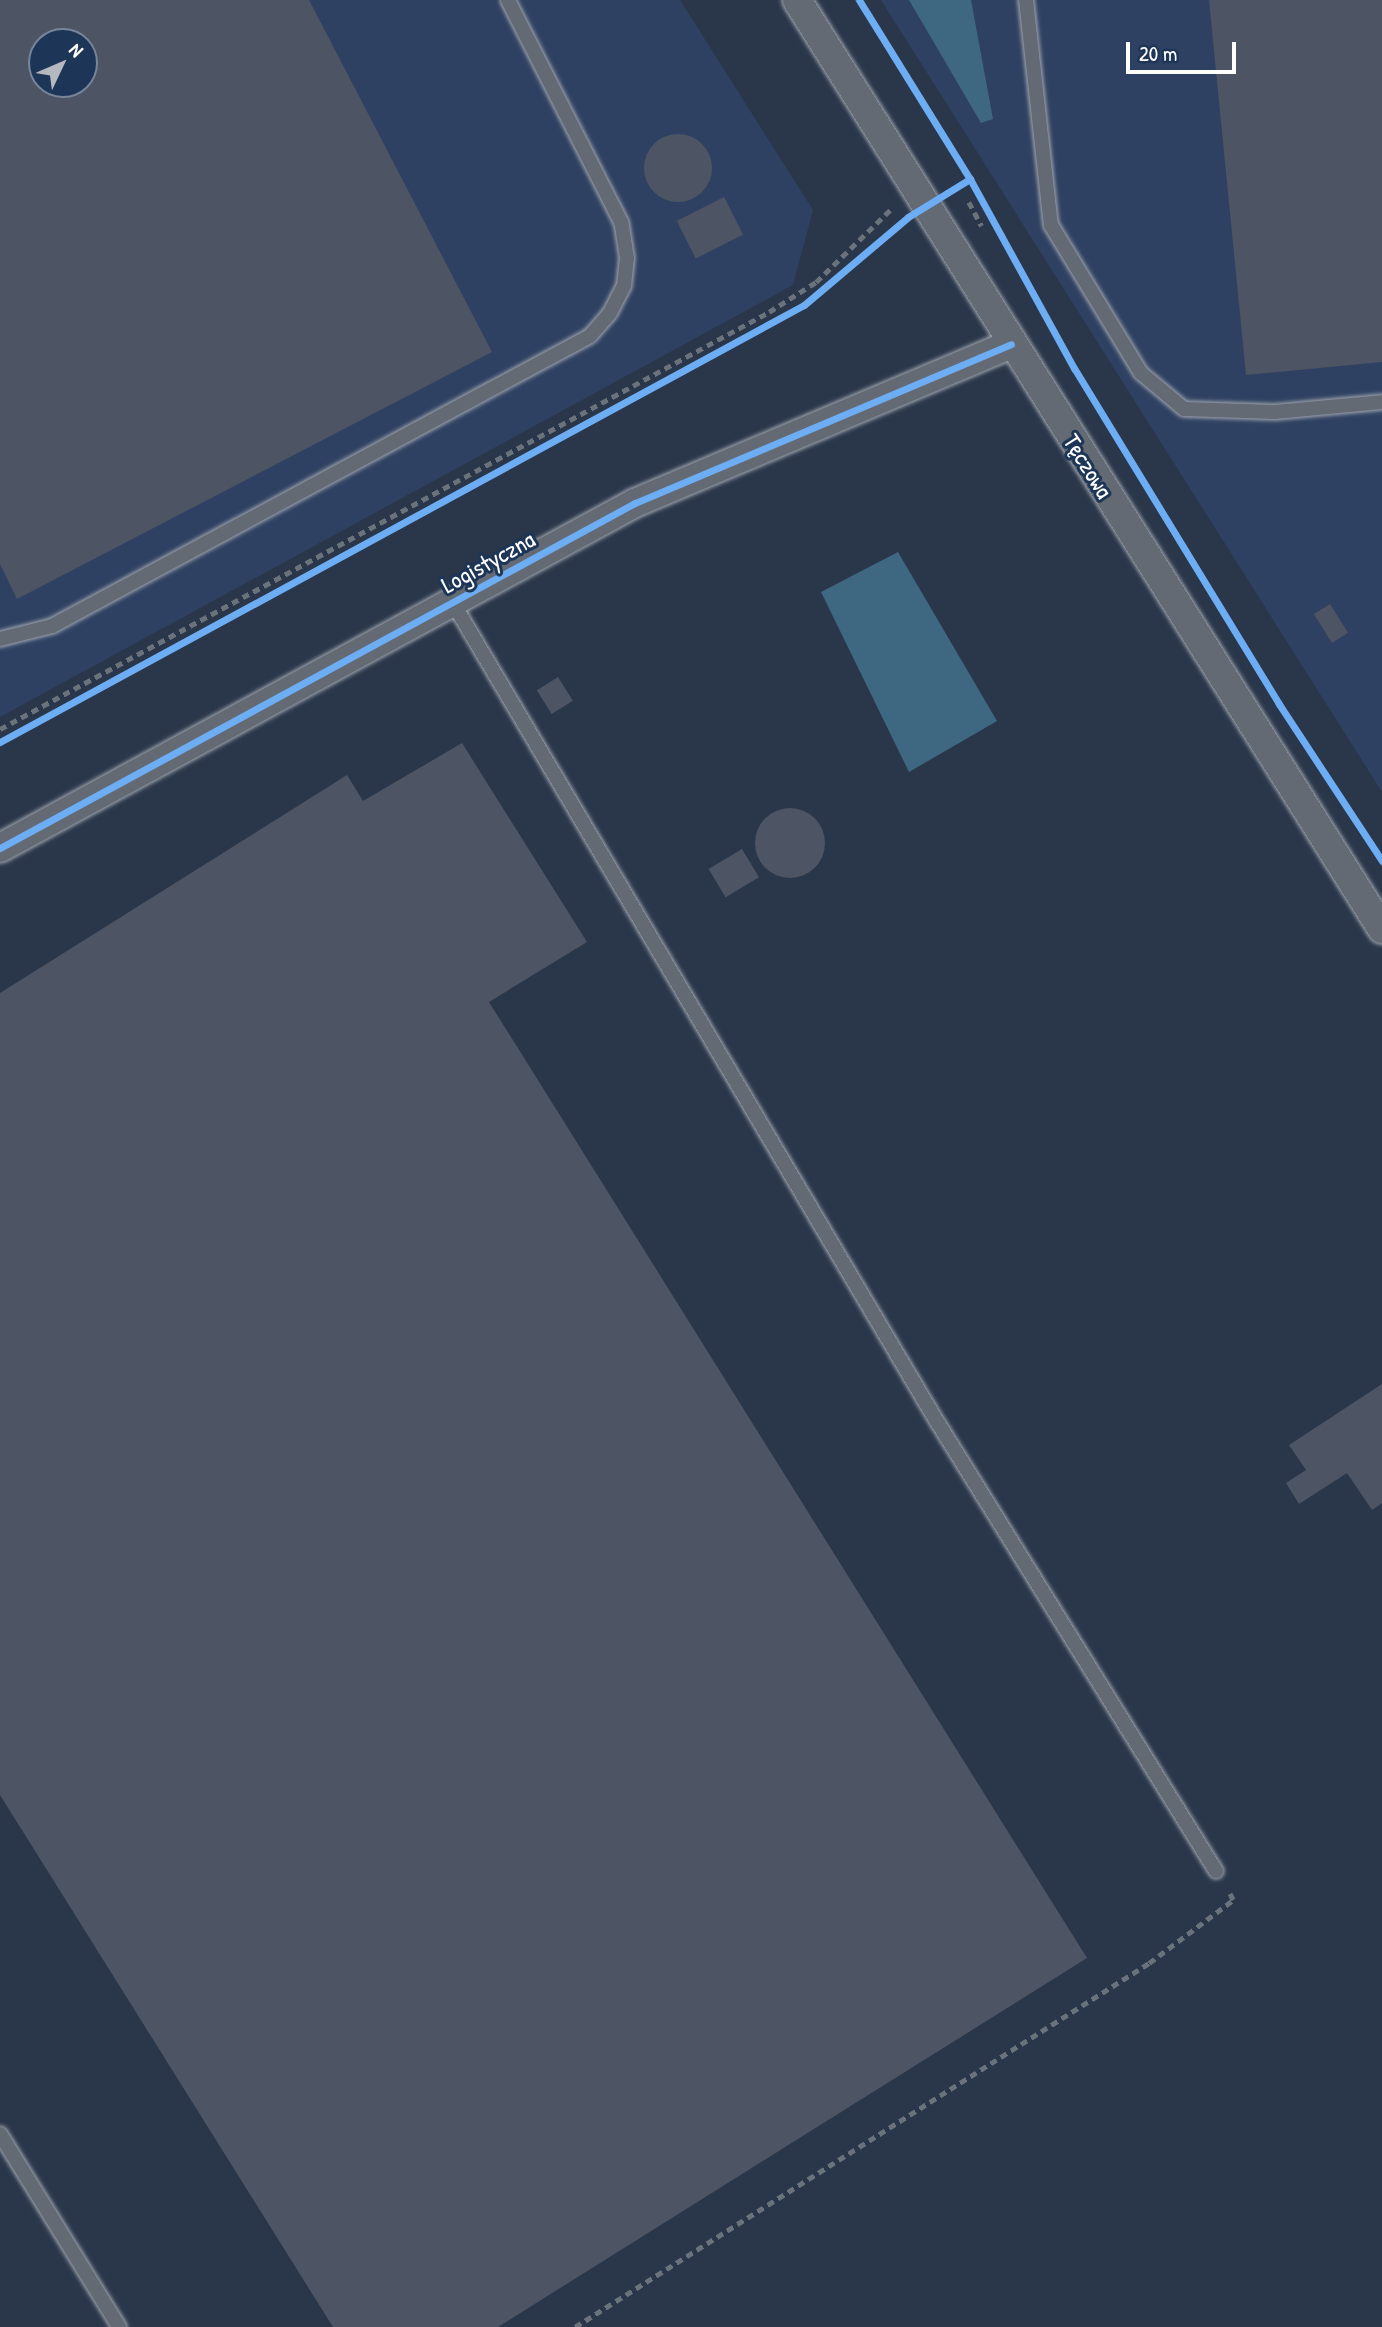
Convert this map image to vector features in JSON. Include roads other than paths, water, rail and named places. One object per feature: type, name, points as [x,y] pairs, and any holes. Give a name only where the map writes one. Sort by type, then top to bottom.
[{"type":"street","name":"Tęczowa","points":[[797,0],[1011,344],[1382,929]]},
{"type":"street","name":"Logistyczna","points":[[0,848],[635,503],[1011,344]]},
{"type":"lane","points":[[0,639],[52,626],[590,336],[610,313],[624,286],[627,258],[621,222],[508,0]]},
{"type":"lane","points":[[1026,0],[1051,225],[1141,373],[1184,410],[1275,412],[1382,401]]},
{"type":"lane","points":[[453,603],[936,1420],[1216,1871]]},
{"type":"lane","points":[[0,2134],[119,2327]]}]
